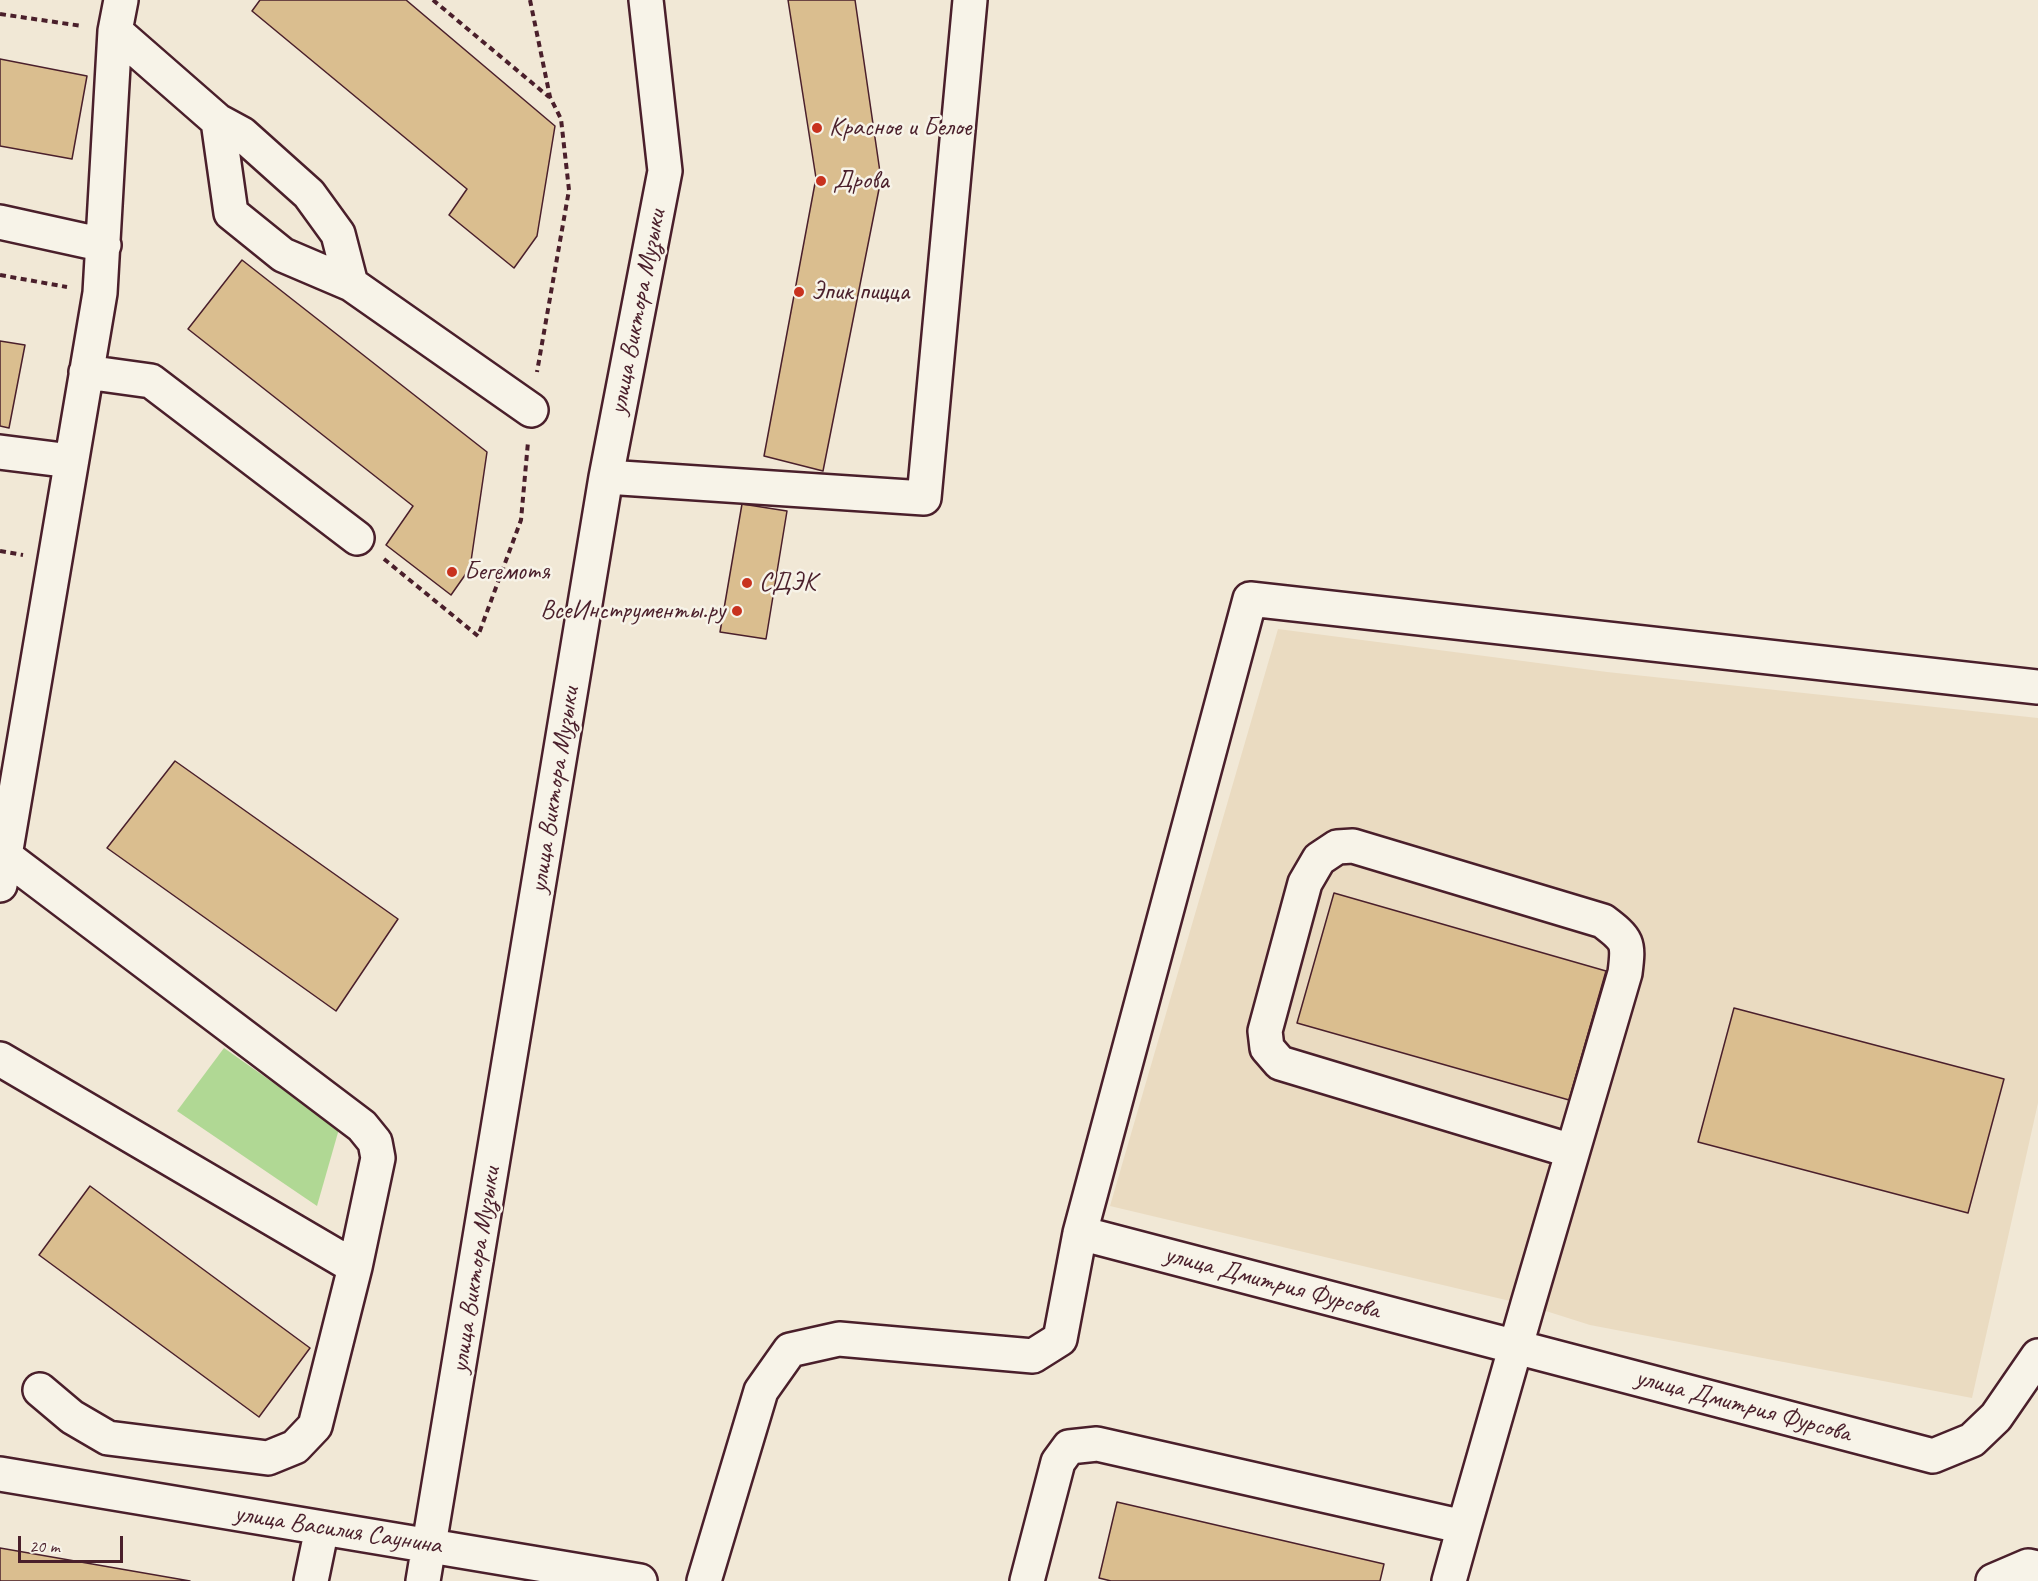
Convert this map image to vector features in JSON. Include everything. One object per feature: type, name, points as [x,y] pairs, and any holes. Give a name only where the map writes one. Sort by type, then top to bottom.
[{"type":"street","name":"улица Виктора Музыки","points":[[423,1581],[606,477],[665,171],[646,0]]},
{"type":"street","points":[[606,477],[924,498],[970,0]]},
{"type":"street","points":[[118,16],[218,121],[242,134],[309,194],[338,234],[351,284]]},
{"type":"street","points":[[40,1390],[72,1417],[108,1438],[268,1458],[295,1448],[315,1426],[355,1267],[378,1158],[375,1142],[362,1126],[3,871],[7,811],[100,293],[118,16]]},
{"type":"street","points":[[218,121],[231,213],[283,255],[351,284],[531,410]]},
{"type":"street","points":[[0,222],[104,245]]},
{"type":"street","points":[[86,372],[151,381],[357,538]]},
{"type":"street","points":[[0,452],[71,461]]},
{"type":"street","points":[[705,1581],[761,1391],[790,1350],[839,1339],[1033,1356],[1060,1339],[1080,1233],[1250,599],[2038,687]]},
{"type":"street","points":[[1449,1581],[1514,1347],[1625,973],[1628,950],[1622,936],[1603,921],[1353,846],[1337,847],[1319,859],[1305,883],[1265,1030],[1267,1048],[1280,1063],[1572,1151]]},
{"type":"street","points":[[0,1059],[355,1267]]},
{"type":"street","name":"улица Дмитрия Фурсова","points":[[1080,1233],[1934,1456],[1972,1440],[1996,1417],[2038,1356]]},
{"type":"street","points":[[1027,1581],[1058,1462],[1069,1447],[1097,1444],[1464,1527]]},
{"type":"street","name":"улица Василия Саунина","points":[[0,1474],[640,1581]]},
{"type":"street","points":[[311,1581],[322,1528]]},
{"type":"street","points":[[1994,1581],[2028,1566],[2038,1568]]},
{"type":"path","points":[[433,0],[550,97]]},
{"type":"path","points":[[0,14],[118,16]]},
{"type":"path","points":[[0,275],[100,293]]},
{"type":"shaded area","points":[[1278,629],[1607,672],[2038,718],[2038,1103],[1972,1398],[1590,1325],[1527,1305],[1110,1206]]},
{"type":"green space","points":[[224,1048],[339,1129],[317,1206],[177,1111]]},
{"type":"building","points":[[260,0],[406,0],[555,126],[537,236],[514,268],[449,215],[467,189],[252,11]]},
{"type":"building","points":[[788,0],[855,0],[881,179],[823,471],[764,456],[816,178]]},
{"type":"building","points":[[0,59],[87,76],[72,159],[0,146]]},
{"type":"building","points":[[242,260],[487,452],[470,568],[451,595],[386,545],[413,506],[188,329]]},
{"type":"building","points":[[0,341],[25,345],[9,428],[0,426]]},
{"type":"building","points":[[742,504],[787,511],[766,639],[720,632]]},
{"type":"building","points":[[175,761],[398,919],[336,1011],[107,848]]},
{"type":"building","points":[[1334,893],[1606,971],[1569,1100],[1297,1023]]},
{"type":"building","points":[[1734,1008],[2004,1079],[1968,1213],[1698,1142]]},
{"type":"building","points":[[90,1186],[310,1348],[259,1417],[39,1255]]},
{"type":"building","points":[[1117,1502],[1384,1564],[1380,1581],[1111,1581],[1099,1578]]},
{"type":"building","points":[[0,1548],[190,1581],[0,1581]]},
{"type":"place","name":"Красное и Белое","points":[[817,128]]},
{"type":"place","name":"Дрова","points":[[821,181]]},
{"type":"place","name":"Эпик пицца","points":[[799,292]]},
{"type":"place","name":"Бегемотя","points":[[452,572]]},
{"type":"place","name":"СДЭК","points":[[747,583]]},
{"type":"place","name":"ВсеИнструменты.ру","points":[[737,611]]}]
